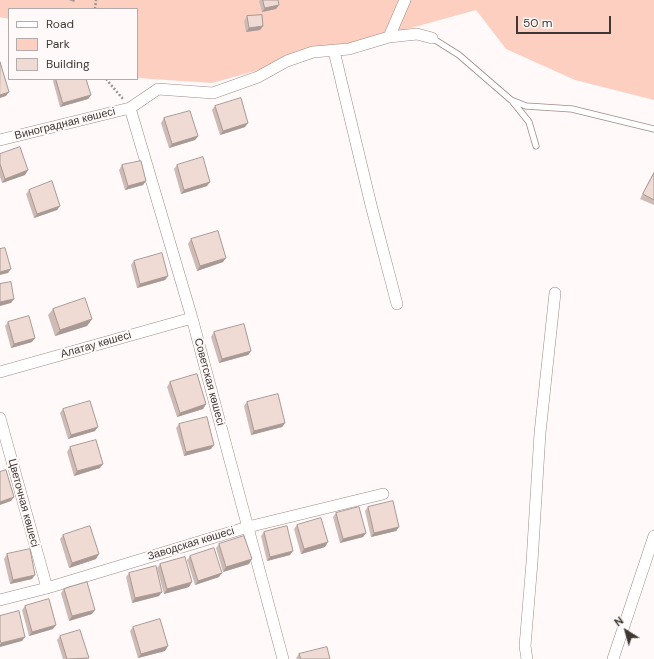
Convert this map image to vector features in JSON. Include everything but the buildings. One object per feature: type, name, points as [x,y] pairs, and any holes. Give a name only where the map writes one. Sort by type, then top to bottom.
[{"type":"street","points":[[389,37],[405,0]]},
{"type":"street","points":[[130,108],[158,89],[213,93],[258,76],[287,61],[313,52],[349,49],[389,37],[417,34],[432,38]]},
{"type":"street","points":[[334,51],[371,205],[397,304]]},
{"type":"street","name":"Виноградная көшесі","points":[[0,140],[130,108]]},
{"type":"street","name":"Советская көшесі","points":[[130,108],[192,318],[283,659]]},
{"type":"street","points":[[527,659],[525,646],[540,433],[555,292]]},
{"type":"street","name":"Алатау көшесі","points":[[0,372],[192,318]]},
{"type":"street","name":"Цветочная көшесі","points":[[0,418],[47,588]]},
{"type":"street","name":"Заводская көшесі","points":[[0,600],[47,588],[248,527],[383,494]]},
{"type":"street","points":[[613,659],[654,536]]},
{"type":"lane","points":[[432,38],[459,55],[511,100],[529,122],[536,146]]},
{"type":"lane","points":[[511,100],[526,106],[572,109],[654,129]]},
{"type":"path","points":[[107,80],[130,108]]},
{"type":"green space","points":[[0,0],[654,0],[654,100],[575,80],[506,49],[476,10],[212,83],[138,78],[138,8],[8,8],[8,19],[0,17]]}]
